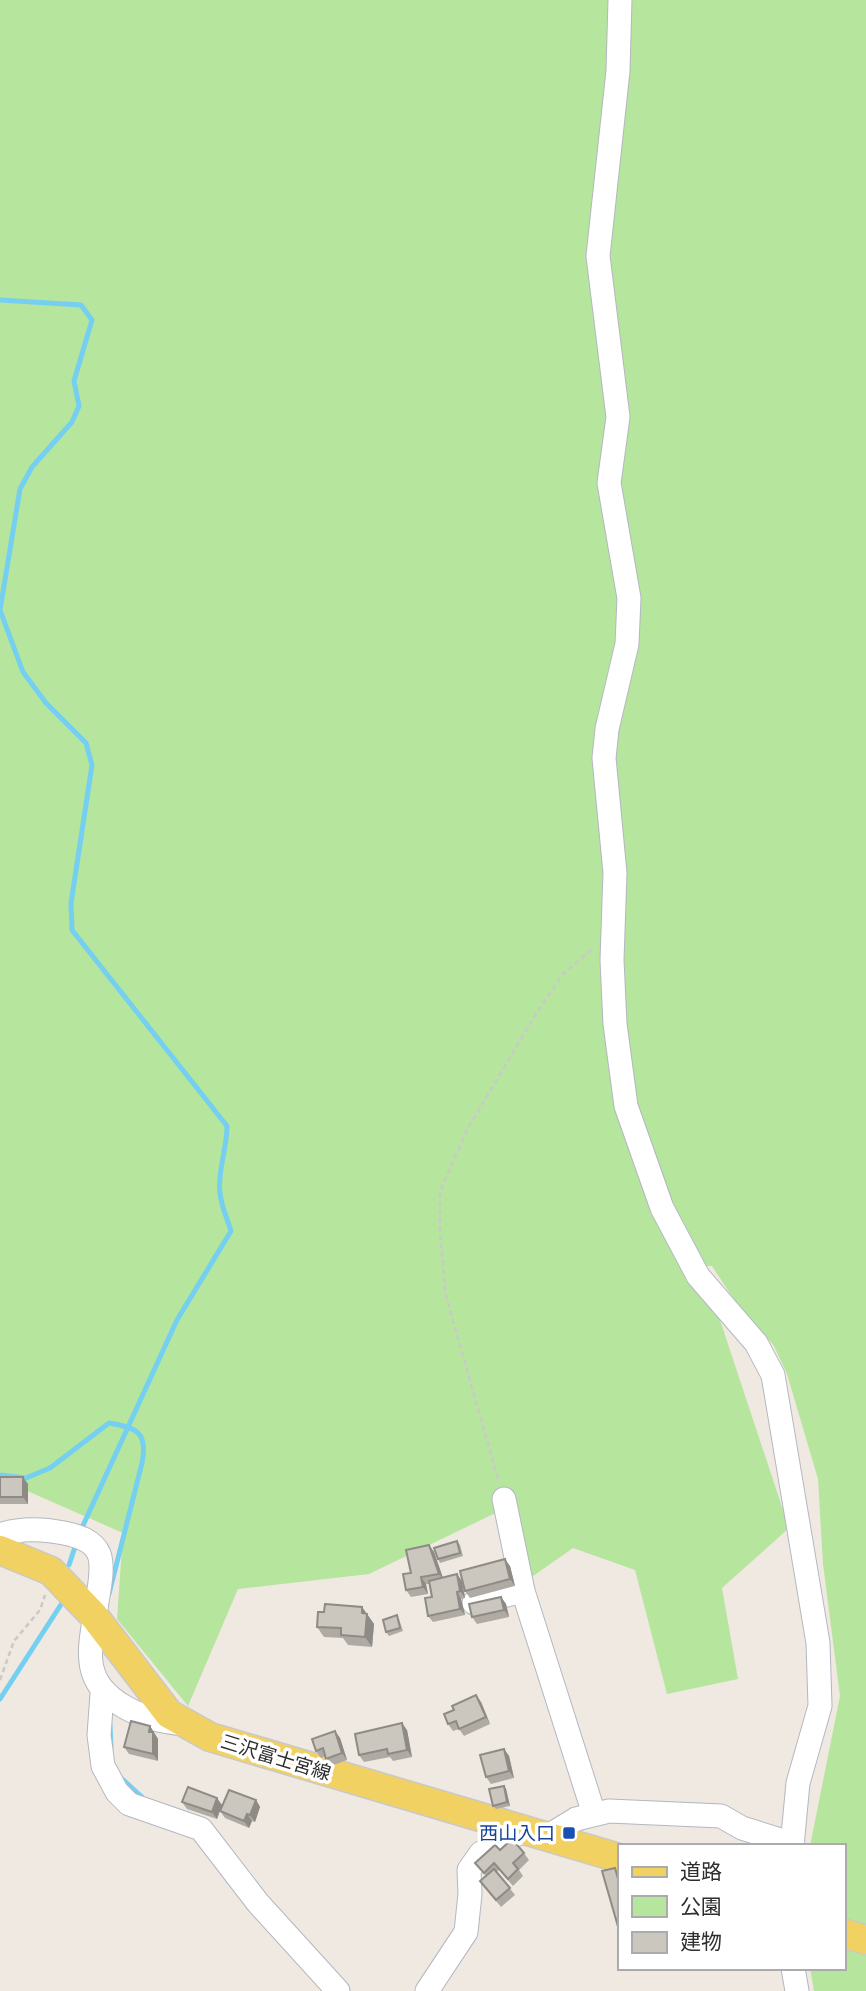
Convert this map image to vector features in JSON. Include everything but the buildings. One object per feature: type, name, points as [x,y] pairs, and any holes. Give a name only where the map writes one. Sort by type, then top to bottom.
[{"type":"main road","name":"三沢富士宮線","points":[[0,1550],[51,1570],[94,1616],[169,1714],[210,1737],[618,1858]]},
{"type":"main road","points":[[845,1934],[866,1940]]},
{"type":"street","points":[[620,0],[618,71],[598,256],[618,417],[609,483],[629,598],[627,644],[607,729],[604,758],[615,873],[615,1024],[626,1106],[662,1208],[698,1276],[756,1343],[773,1375],[818,1643],[820,1706],[799,1783],[793,1844]]},
{"type":"street","points":[[504,1499],[523,1591],[594,1814]]},
{"type":"street","points":[[0,1535],[31,1530],[78,1537],[99,1555],[90,1662],[93,1679],[102,1694],[134,1713],[160,1722],[184,1724]]},
{"type":"street","points":[[474,1603],[523,1591]]},
{"type":"street","points":[[102,1694],[99,1735],[103,1766],[117,1793],[129,1804],[201,1829],[258,1903],[338,1991]]},
{"type":"street","points":[[427,1991],[466,1932],[470,1895],[468,1870],[481,1853],[576,1819],[609,1811],[721,1816],[742,1828],[790,1844]]},
{"type":"street","points":[[793,1970],[797,1991]]},
{"type":"path","points":[[504,1499],[446,1296],[440,1235],[440,1191],[468,1128],[537,1012],[563,974],[613,930]]},
{"type":"path","points":[[0,1680],[14,1641],[40,1610],[46,1592]]},
{"type":"green space","points":[[0,0],[866,0],[866,1991],[814,1991],[810,1970],[845,1970],[845,1844],[810,1844],[840,1696],[823,1564],[818,1479],[787,1374],[774,1346],[735,1301],[712,1266],[689,1266],[721,1323],[789,1528],[722,1588],[738,1679],[667,1694],[635,1570],[573,1548],[526,1581],[512,1505],[369,1574],[238,1589],[188,1706],[117,1619],[123,1533],[0,1479]]},
{"type":"waterway","points":[[0,300],[81,305],[92,320],[74,381],[79,406],[72,422],[32,467],[20,489],[0,610],[23,672],[46,703],[86,743],[92,765],[71,903],[72,930],[227,1126],[219,1185],[231,1231],[177,1320],[80,1532]]},
{"type":"waterway","points":[[0,1475],[26,1478],[50,1468],[109,1423],[138,1433],[143,1444],[142,1463],[109,1594]]},
{"type":"waterway","points":[[69,1565],[77,1541]]},
{"type":"waterway","points":[[0,1699],[62,1603]]},
{"type":"waterway","points":[[110,1725],[111,1747]]},
{"type":"waterway","points":[[121,1778],[142,1797]]},
{"type":"place","name":"西山入口","points":[[569,1833]]}]
